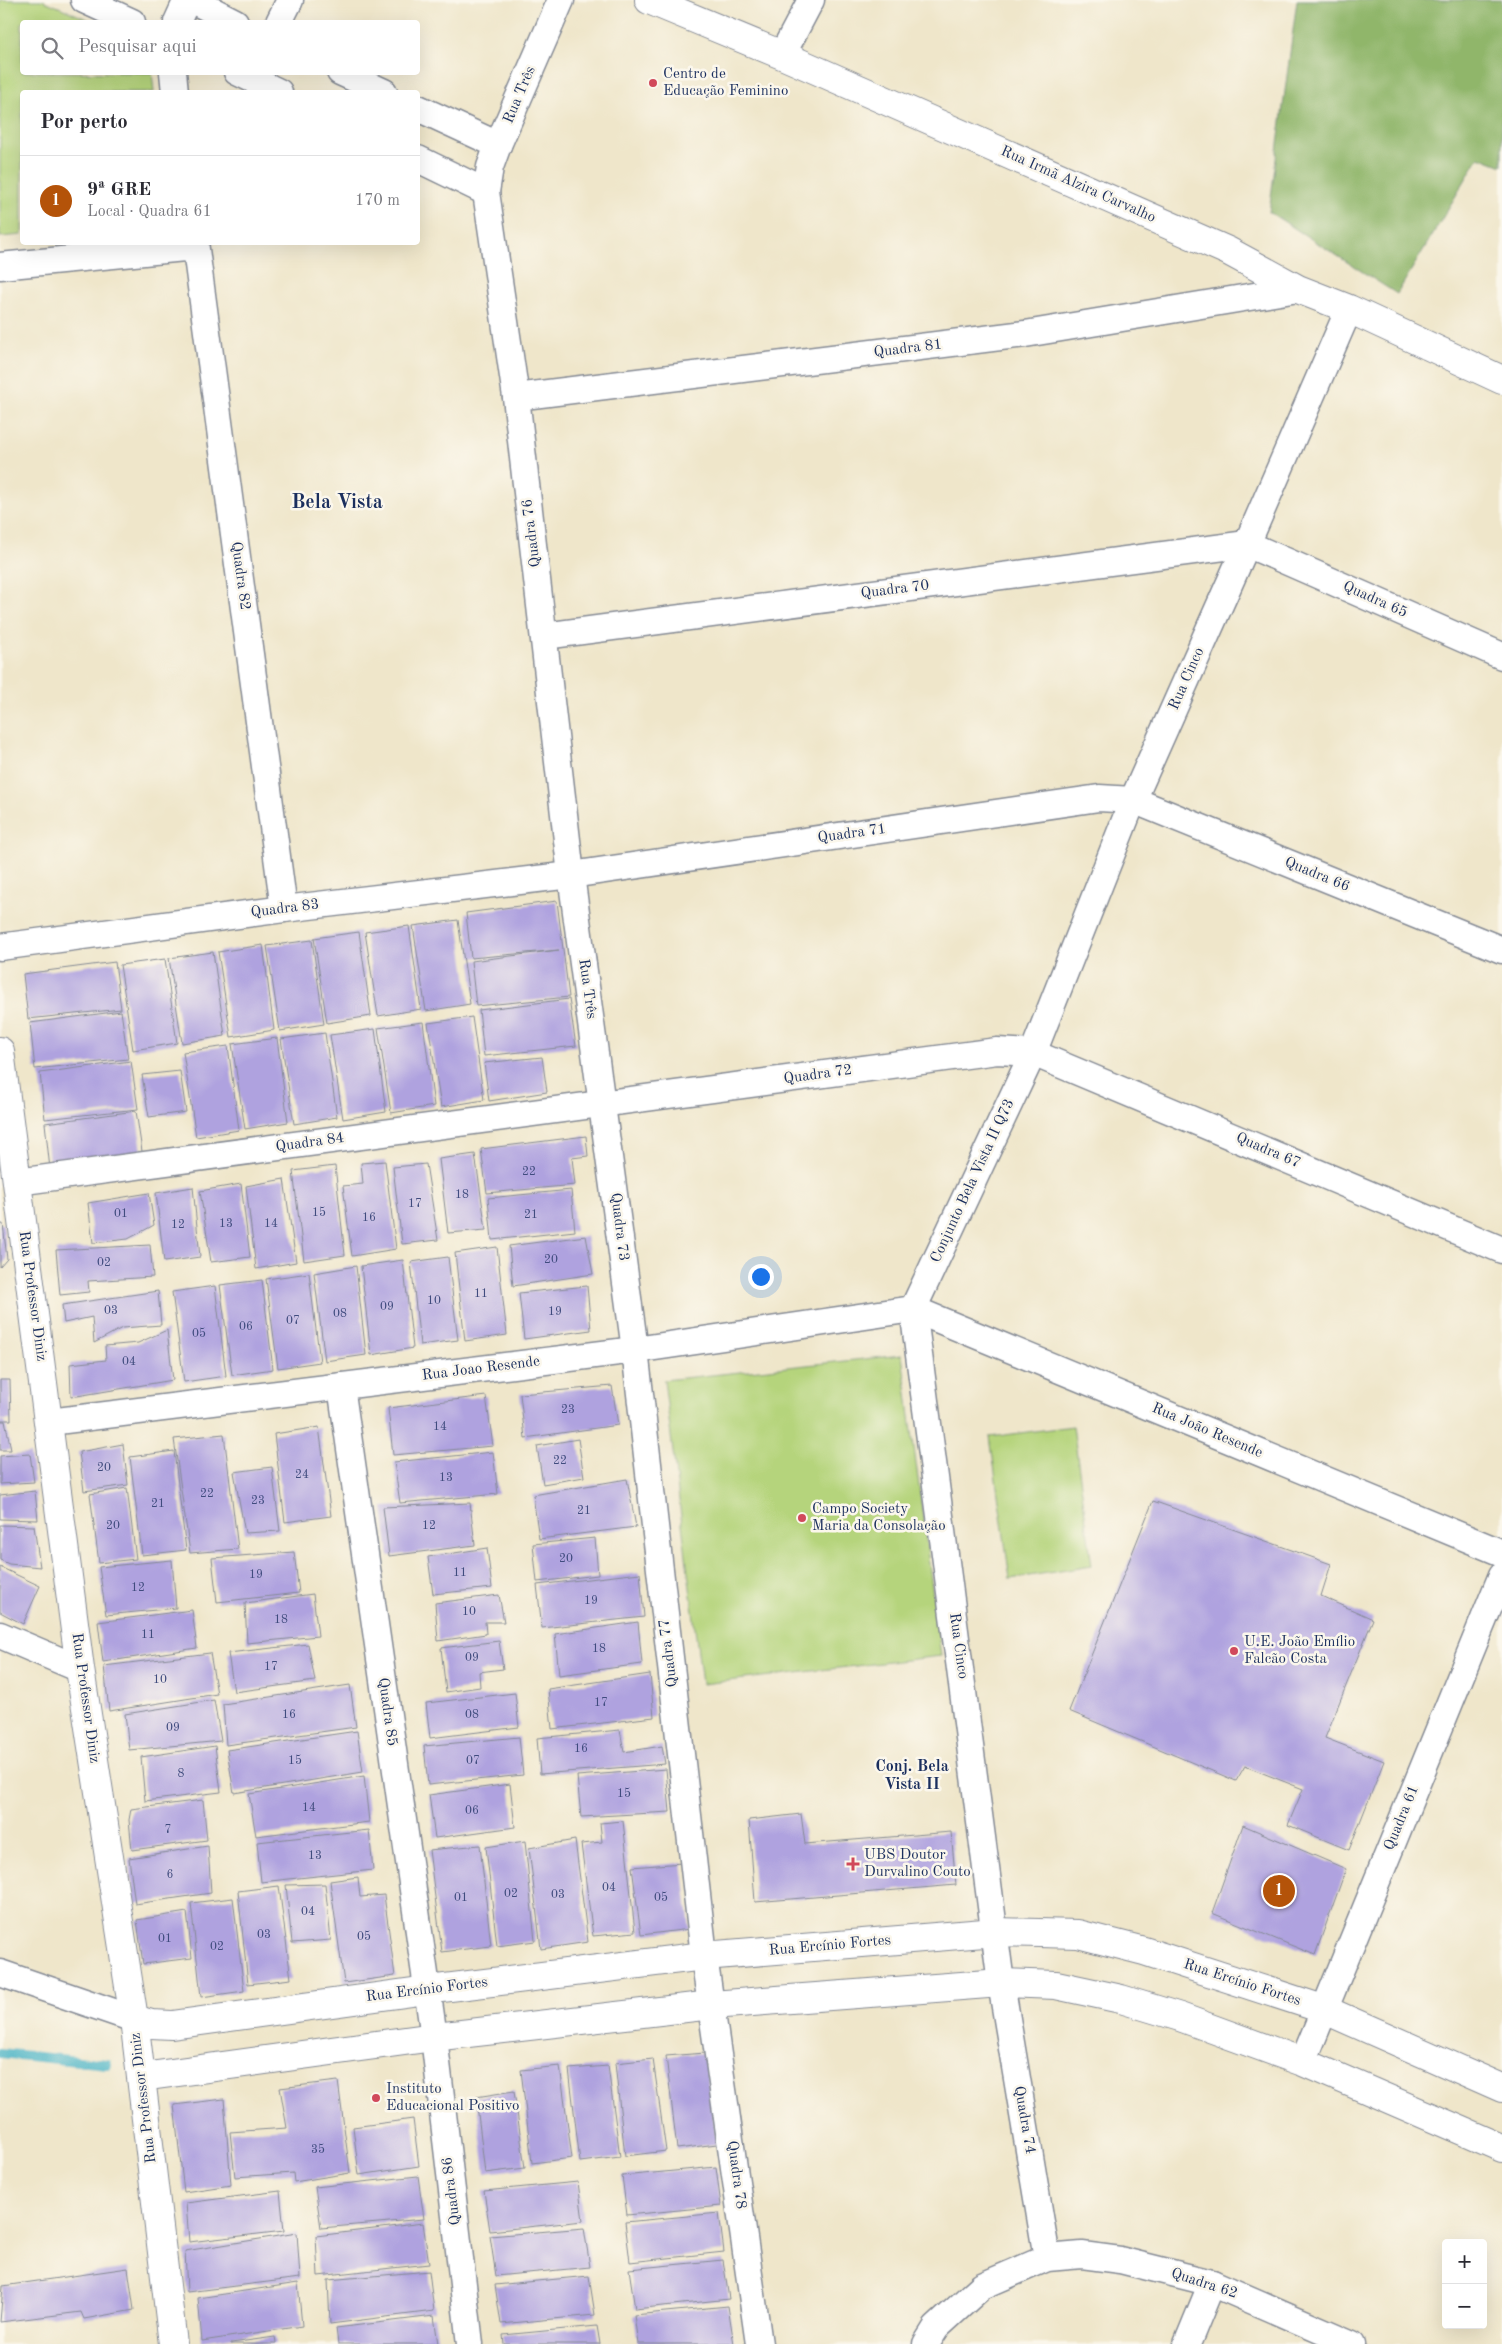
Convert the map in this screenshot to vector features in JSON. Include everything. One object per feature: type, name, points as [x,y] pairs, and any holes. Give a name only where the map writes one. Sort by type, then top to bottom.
[{"type":"street","points":[[84,0],[128,20]]},
{"type":"street","points":[[178,20],[187,0]]},
{"type":"street","points":[[192,0],[231,20]]},
{"type":"street","points":[[280,20],[290,0]]},
{"type":"street","name":"Rua Três","points":[[486,192],[490,167],[498,145],[561,0]]},
{"type":"street","name":"Rua Irmã Alzira Carvalho","points":[[649,0],[782,55],[1228,251],[1298,288],[1349,309],[1502,380]]},
{"type":"street","points":[[782,55],[811,0]]},
{"type":"street","points":[[173,75],[175,90]]},
{"type":"street","points":[[243,75],[275,90]]},
{"type":"street","points":[[347,75],[380,90]]},
{"type":"street","points":[[420,109],[498,145]]},
{"type":"street","points":[[420,160],[486,192]]},
{"type":"street","name":"Quadra 76","points":[[486,192],[516,397],[571,875]]},
{"type":"street","points":[[0,266],[195,245]]},
{"type":"street","name":"Quadra 82","points":[[195,245],[284,909]]},
{"type":"street","name":"Quadra 81","points":[[516,397],[1025,334],[1298,288]]},
{"type":"street","name":"Rua Cinco","points":[[1033,1053],[1133,800],[1349,309]]},
{"type":"street","name":"Quadra 70","points":[[544,636],[1247,544]]},
{"type":"street","name":"Quadra 65","points":[[1247,544],[1502,656]]},
{"type":"street","name":"Quadra 71","points":[[571,875],[1099,798],[1133,800]]},
{"type":"street","name":"Quadra 66","points":[[1133,800],[1502,950]]},
{"type":"street","name":"Rua Três","points":[[571,875],[603,1103]]},
{"type":"street","name":"Quadra 83","points":[[0,947],[284,909],[571,875]]},
{"type":"street","name":"Rua Professor Diniz","points":[[0,1051],[80,1669],[142,2077],[173,2344]]},
{"type":"street","name":"Quadra 72","points":[[603,1103],[997,1051],[1033,1053]]},
{"type":"street","name":"Quadra 67","points":[[1033,1053],[1502,1250]]},
{"type":"street","name":"Conjunto Bela Vista II Q73","points":[[913,1309],[1033,1053]]},
{"type":"street","name":"Quadra 84","points":[[17,1182],[603,1103]]},
{"type":"street","name":"Quadra 73","points":[[603,1103],[634,1350]]},
{"type":"street","name":"Rua Cinco","points":[[913,1309],[996,1932],[1001,1982]]},
{"type":"street","name":"Rua Joao Resende","points":[[49,1422],[634,1350],[913,1309]]},
{"type":"street","name":"Rua João Resende","points":[[913,1309],[1502,1553]]},
{"type":"street","name":"Quadra 77","points":[[634,1350],[704,1956]]},
{"type":"street","name":"Quadra 85","points":[[341,1386],[434,2037]]},
{"type":"street","name":"Quadra 61","points":[[1302,2062],[1502,1575]]},
{"type":"street","points":[[0,1635],[80,1669]]},
{"type":"street","name":"Rua Ercínio Fortes","points":[[134,2019],[151,2024],[172,2025],[427,1990],[704,1956],[996,1932],[1078,1934],[1144,1951],[1323,2009],[1502,2088]]},
{"type":"street","points":[[704,1956],[712,2005]]},
{"type":"street","points":[[0,1973],[134,2019]]},
{"type":"street","points":[[142,2077],[434,2037],[712,2005],[1001,1982],[1056,1985],[1121,1999],[1180,2017],[1302,2062],[1502,2148]]},
{"type":"street","name":"Quadra 74","points":[[1001,1982],[1047,2258]]},
{"type":"street","name":"Quadra 78","points":[[712,2005],[759,2344]]},
{"type":"street","name":"Quadra 86","points":[[434,2037],[470,2344]]},
{"type":"street","name":"Quadra 62","points":[[926,2344],[936,2328],[982,2286],[1047,2258],[1082,2255],[1120,2260],[1212,2283],[1352,2344]]},
{"type":"street","points":[[1186,2344],[1212,2283]]},
{"type":"green space","points":[[0,0],[42,0],[89,20],[20,20],[20,75],[152,75],[154,90],[20,90],[20,235],[0,237]]},
{"type":"green space","points":[[1297,0],[1502,0],[1502,166],[1479,157],[1397,294],[1269,212]]},
{"type":"green space","name":"Campo Society Maria da Consolação","points":[[902,1355],[941,1656],[702,1684],[664,1380]]},
{"type":"green space","points":[[1073,1426],[1092,1566],[1010,1579],[990,1437]]},
{"type":"building","points":[[557,901],[569,997],[476,1006],[471,961],[559,950],[471,958],[466,913]]},
{"type":"building","points":[[458,920],[470,1004],[426,1011],[413,926]]},
{"type":"building","points":[[409,926],[421,1009],[378,1016],[365,932]]},
{"type":"building","points":[[359,932],[371,1016],[327,1023],[314,938]]},
{"type":"building","points":[[312,940],[324,1024],[280,1031],[267,946]]},
{"type":"building","points":[[263,945],[274,1030],[231,1037],[218,952]]},
{"type":"building","points":[[213,952],[225,1036],[182,1043],[169,958]]},
{"type":"building","points":[[165,959],[177,1043],[133,1050],[120,965]]},
{"type":"building","points":[[115,962],[121,1009],[28,1019],[23,974]]},
{"type":"building","points":[[569,999],[576,1046],[484,1056],[479,1010]]},
{"type":"building","points":[[121,1011],[128,1059],[35,1069],[30,1023]]},
{"type":"building","points":[[472,1017],[484,1100],[441,1107],[428,1023]]},
{"type":"building","points":[[423,1022],[434,1106],[391,1113],[378,1028]]},
{"type":"building","points":[[375,1029],[386,1112],[343,1119],[330,1035]]},
{"type":"building","points":[[325,1033],[337,1117],[294,1124],[281,1039]]},
{"type":"building","points":[[277,1038],[288,1122],[245,1129],[232,1044]]},
{"type":"building","points":[[228,1046],[239,1130],[196,1137],[183,1052]]},
{"type":"building","points":[[542,1057],[547,1092],[489,1101],[484,1063]]},
{"type":"building","points":[[131,1061],[138,1109],[45,1119],[40,1073]]},
{"type":"building","points":[[180,1071],[186,1112],[149,1117],[142,1075]]},
{"type":"building","points":[[136,1111],[143,1158],[50,1169],[45,1123]]},
{"type":"building","points":[[586,1136],[588,1156],[572,1158],[575,1185],[487,1193],[481,1149]]},
{"type":"building","points":[[475,1154],[486,1230],[448,1233],[439,1159]]},
{"type":"building","points":[[385,1161],[396,1249],[352,1256],[343,1186],[363,1184],[361,1163]]},
{"type":"building","points":[[426,1164],[438,1240],[402,1244],[393,1167]]},
{"type":"building","points":[[335,1166],[345,1255],[304,1261],[293,1171]]},
{"type":"building","points":[[284,1179],[296,1262],[256,1269],[246,1186]]},
{"type":"building","points":[[241,1184],[250,1257],[211,1262],[200,1191]]},
{"type":"building","points":[[193,1187],[200,1257],[164,1262],[156,1193]]},
{"type":"building","points":[[571,1190],[575,1231],[492,1240],[488,1198]]},
{"type":"building","points":[[149,1193],[154,1225],[128,1239],[93,1243],[88,1203]]},
{"type":"building","points":[[0,1224],[3,1224],[7,1259],[0,1267]]},
{"type":"building","points":[[586,1236],[593,1274],[513,1286],[509,1246]]},
{"type":"building","points":[[150,1245],[153,1277],[88,1281],[89,1292],[60,1295],[56,1250]]},
{"type":"building","points":[[497,1247],[507,1335],[465,1341],[455,1253]]},
{"type":"building","points":[[448,1257],[458,1340],[420,1345],[411,1262]]},
{"type":"building","points":[[403,1260],[413,1348],[371,1355],[361,1266]]},
{"type":"building","points":[[356,1266],[366,1355],[325,1361],[314,1273]]},
{"type":"building","points":[[309,1273],[320,1362],[278,1368],[266,1279]]},
{"type":"building","points":[[262,1280],[273,1369],[232,1375],[220,1285]]},
{"type":"building","points":[[215,1286],[226,1376],[184,1382],[172,1292]]},
{"type":"building","points":[[587,1286],[591,1330],[524,1339],[519,1293]]},
{"type":"building","points":[[158,1291],[161,1325],[122,1328],[94,1343],[92,1317],[64,1323],[62,1305]]},
{"type":"building","points":[[167,1330],[173,1380],[71,1397],[70,1364],[106,1360],[105,1346],[138,1343]]},
{"type":"building","points":[[0,1380],[10,1380],[11,1420],[0,1420]]},
{"type":"building","points":[[612,1386],[618,1425],[525,1438],[520,1394]]},
{"type":"building","points":[[486,1396],[493,1446],[393,1455],[388,1408]]},
{"type":"building","points":[[0,1421],[5,1421],[11,1450],[0,1450]]},
{"type":"building","points":[[319,1427],[331,1516],[285,1522],[274,1434]]},
{"type":"building","points":[[224,1434],[238,1549],[190,1553],[174,1439]]},
{"type":"building","points":[[578,1439],[584,1477],[543,1484],[537,1446]]},
{"type":"building","points":[[123,1444],[128,1485],[84,1491],[79,1452]]},
{"type":"building","points":[[174,1451],[186,1550],[142,1555],[130,1457]]},
{"type":"building","points":[[493,1452],[498,1494],[400,1503],[394,1462]]},
{"type":"building","points":[[30,1454],[34,1482],[0,1484],[0,1456]]},
{"type":"building","points":[[272,1467],[280,1531],[245,1533],[234,1472]]},
{"type":"building","points":[[627,1479],[636,1527],[539,1539],[533,1495]]},
{"type":"building","points":[[127,1488],[136,1559],[99,1563],[90,1494]]},
{"type":"building","points":[[35,1491],[38,1520],[0,1519],[0,1495]]},
{"type":"building","points":[[1153,1501],[1331,1564],[1321,1596],[1373,1619],[1325,1738],[1384,1761],[1349,1850],[1288,1825],[1303,1789],[1245,1766],[1236,1781],[1069,1711]]},
{"type":"building","points":[[470,1503],[475,1545],[389,1556],[383,1507]]},
{"type":"building","points":[[0,1525],[34,1526],[40,1567],[9,1564],[0,1560]]},
{"type":"building","points":[[595,1538],[598,1575],[537,1582],[533,1544]]},
{"type":"building","points":[[487,1548],[492,1588],[433,1594],[428,1557]]},
{"type":"building","points":[[294,1552],[299,1593],[217,1602],[212,1558]]},
{"type":"building","points":[[172,1560],[176,1608],[106,1615],[99,1567]]},
{"type":"building","points":[[0,1567],[40,1586],[23,1624],[0,1612]]},
{"type":"building","points":[[640,1573],[644,1617],[542,1628],[537,1585]]},
{"type":"building","points":[[313,1594],[318,1636],[247,1643],[245,1603]]},
{"type":"building","points":[[499,1595],[504,1622],[485,1622],[486,1634],[438,1641],[435,1603]]},
{"type":"building","points":[[192,1610],[197,1648],[103,1662],[98,1622]]},
{"type":"building","points":[[638,1622],[642,1664],[559,1675],[555,1634]]},
{"type":"building","points":[[499,1641],[503,1669],[479,1672],[480,1687],[446,1692],[441,1648]]},
{"type":"building","points":[[308,1644],[315,1681],[234,1692],[228,1653]]},
{"type":"building","points":[[210,1653],[217,1694],[109,1711],[104,1666]]},
{"type":"building","points":[[650,1674],[654,1717],[552,1729],[548,1689]]},
{"type":"building","points":[[350,1685],[356,1727],[226,1745],[223,1704]]},
{"type":"building","points":[[515,1693],[519,1727],[430,1738],[426,1703]]},
{"type":"building","points":[[214,1700],[221,1741],[129,1750],[125,1714]]},
{"type":"building","points":[[620,1730],[624,1752],[662,1746],[665,1764],[540,1774],[537,1738]]},
{"type":"building","points":[[357,1731],[363,1772],[234,1793],[227,1750]]},
{"type":"building","points":[[519,1737],[523,1775],[428,1785],[424,1746]]},
{"type":"building","points":[[215,1746],[221,1792],[145,1801],[141,1757]]},
{"type":"building","points":[[666,1769],[670,1812],[581,1817],[577,1776]]},
{"type":"building","points":[[364,1776],[369,1822],[256,1836],[249,1794]]},
{"type":"building","points":[[510,1784],[515,1827],[435,1838],[429,1795]]},
{"type":"building","points":[[203,1800],[207,1840],[132,1850],[129,1820],[131,1809]]},
{"type":"building","name":"UBS Doutor Durvalino Couto","points":[[801,1814],[805,1844],[951,1832],[956,1885],[755,1902],[749,1820]]},
{"type":"building","points":[[623,1821],[635,1932],[593,1936],[581,1844],[602,1842],[600,1823]]},
{"type":"building","points":[[1243,1825],[1346,1869],[1315,1955],[1212,1913]]},
{"type":"building","points":[[369,1830],[373,1870],[261,1882],[257,1842]]},
{"type":"building","points":[[575,1840],[588,1942],[541,1949],[529,1848]]},
{"type":"building","points":[[525,1841],[535,1941],[497,1946],[486,1847]]},
{"type":"building","points":[[480,1845],[491,1946],[442,1952],[429,1850]]},
{"type":"building","points":[[208,1846],[211,1893],[135,1904],[129,1858]]},
{"type":"building","points":[[682,1863],[690,1929],[641,1935],[632,1867]]},
{"type":"building","points":[[358,1877],[360,1897],[384,1895],[395,1976],[344,1983],[330,1881]]},
{"type":"building","points":[[325,1884],[331,1940],[292,1943],[286,1885]]},
{"type":"building","points":[[279,1886],[291,1979],[248,1984],[238,1891]]},
{"type":"building","points":[[233,1898],[244,1991],[201,1997],[191,1903]]},
{"type":"building","points":[[187,1912],[192,1958],[143,1964],[137,1920]]},
{"type":"building","points":[[705,2053],[717,2144],[677,2149],[666,2056]]},
{"type":"building","points":[[653,2059],[666,2151],[625,2156],[615,2063]]},
{"type":"building","points":[[560,2066],[572,2158],[532,2163],[521,2070]]},
{"type":"building","points":[[608,2066],[620,2157],[580,2162],[569,2069]]},
{"type":"building","points":[[338,2081],[350,2173],[294,2182],[293,2173],[235,2177],[230,2132],[287,2128],[280,2088]]},
{"type":"building","points":[[514,2091],[525,2168],[485,2173],[476,2097]]},
{"type":"building","points":[[224,2099],[231,2185],[184,2192],[174,2105]]},
{"type":"building","points":[[413,2119],[419,2166],[359,2175],[353,2127]]},
{"type":"building","points":[[716,2167],[721,2206],[627,2215],[622,2176]]},
{"type":"building","points":[[418,2176],[424,2219],[321,2228],[315,2187]]},
{"type":"building","points":[[578,2182],[583,2221],[490,2231],[484,2191]]},
{"type":"building","points":[[280,2191],[284,2231],[189,2242],[186,2203]]},
{"type":"building","points":[[719,2213],[724,2252],[630,2262],[625,2222]]},
{"type":"building","points":[[423,2223],[429,2264],[318,2276],[316,2236]]},
{"type":"building","points":[[584,2228],[590,2267],[496,2276],[490,2236]]},
{"type":"building","points":[[297,2233],[300,2278],[187,2292],[185,2251]]},
{"type":"building","points":[[723,2260],[729,2299],[635,2309],[629,2269]]},
{"type":"building","points":[[128,2268],[134,2310],[84,2319],[81,2312],[0,2322],[3,2286]]},
{"type":"building","points":[[429,2271],[434,2311],[330,2324],[328,2280]]},
{"type":"building","points":[[589,2276],[595,2315],[501,2324],[495,2285]]},
{"type":"building","points":[[298,2283],[302,2326],[202,2341],[198,2298]]},
{"type":"building","points":[[728,2306],[734,2344],[638,2344],[634,2315]]},
{"type":"building","points":[[434,2316],[438,2344],[338,2344],[336,2328]]},
{"type":"building","points":[[597,2326],[600,2344],[504,2344],[503,2335]]},
{"type":"building","points":[[275,2337],[276,2344],[231,2344],[231,2343]]},
{"type":"waterway","points":[[0,2053],[107,2064]]},
{"type":"place","name":"Centro de Educação Feminino","points":[[653,83]]},
{"type":"place","name":"Campo Society Maria da Consolação","points":[[802,1518]]},
{"type":"place","name":"U.E. João Emílio Falcão Costa","points":[[1234,1651]]},
{"type":"place","name":"UBS Doutor Durvalino Couto","points":[[853,1864]]},
{"type":"place","name":"9ª GRE","points":[[1279,1891]]},
{"type":"place","name":"Instituto Educacional Positivo","points":[[376,2098]]},
{"type":"district","name":"Bela Vista","points":[[337,503]]},
{"type":"district","name":"Conj. Bela Vista II","points":[[912,1776]]}]
